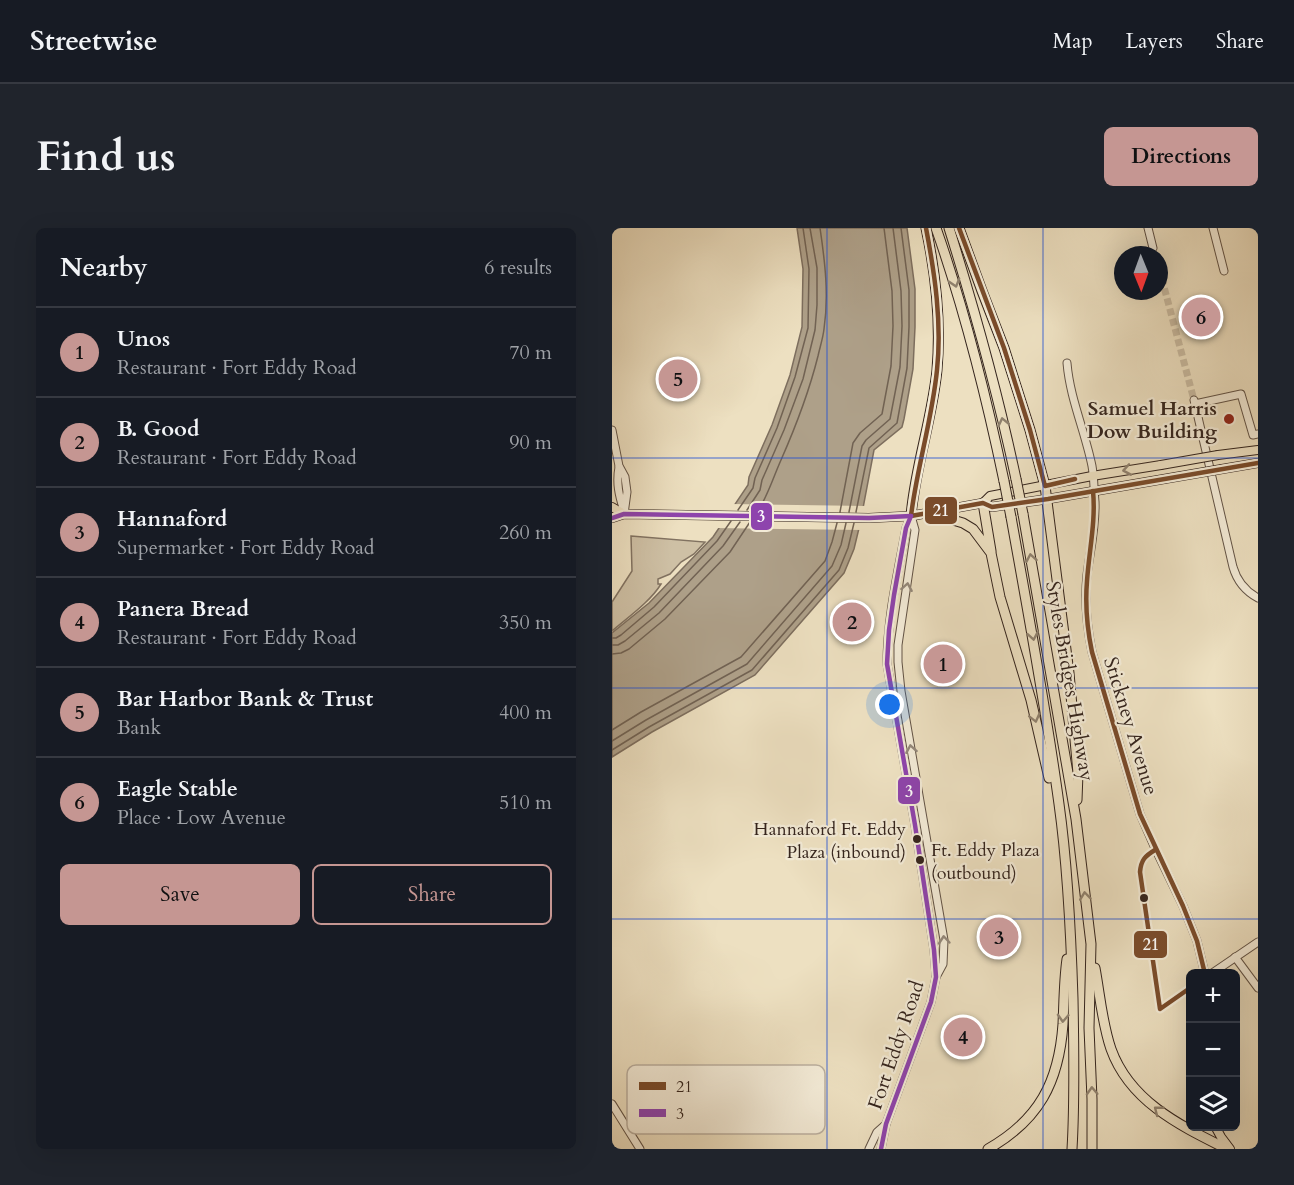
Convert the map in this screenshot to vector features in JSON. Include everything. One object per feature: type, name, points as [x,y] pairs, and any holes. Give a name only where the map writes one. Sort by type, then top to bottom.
[{"type":"highway","points":[[911,516],[939,345],[935,277],[926,228]]},
{"type":"highway","name":"Styles Bridges Highway","points":[[936,228],[971,341],[1004,481],[1038,666],[1057,793],[1071,939],[1074,1045],[1072,1149]]},
{"type":"highway","name":"Styles Bridges Highway","points":[[949,228],[981,332],[1016,479],[1076,819],[1091,944],[1089,1029],[1092,1149]]},
{"type":"highway","points":[[959,228],[1004,348],[1030,430],[1048,499],[1078,772],[1076,819]]},
{"type":"highway","points":[[983,503],[1000,597],[1031,700],[1063,842]]},
{"type":"highway","points":[[930,513],[963,523],[972,529],[991,553]]},
{"type":"highway","points":[[988,1149],[1009,1136],[1026,1121],[1041,1102],[1052,1080],[1059,1057],[1065,971],[1071,939]]},
{"type":"highway","points":[[1091,944],[1105,1028],[1118,1064],[1130,1083],[1140,1095],[1164,1114],[1229,1149]]},
{"type":"main road","points":[[612,518],[624,514],[869,518],[911,516],[983,503],[990,496],[1092,476],[1258,450]]},
{"type":"main road","points":[[983,503],[992,507],[1048,499],[1258,463]]},
{"type":"main road","points":[[612,507],[624,514]]},
{"type":"main road","points":[[1218,1131],[1229,1149]]},
{"type":"street","points":[[1148,228],[1153,246]]},
{"type":"street","points":[[1213,228],[1224,272]]},
{"type":"street","name":"Stickney Avenue","points":[[1067,363],[1068,376],[1092,467],[1095,502],[1086,601],[1092,652],[1140,814],[1184,906],[1204,969]]},
{"type":"street","points":[[1258,434],[1252,435],[1241,394],[1195,402],[1233,567],[1243,587],[1258,598]]},
{"type":"street","points":[[612,430],[619,466],[625,477],[627,492],[624,514]]},
{"type":"street","name":"Fort Eddy Road","points":[[881,1149],[886,1124],[931,1002],[936,977],[934,950],[887,649],[906,528],[911,516]]},
{"type":"street","name":"Fort Eddy Road","points":[[911,516],[915,530],[897,662],[944,940],[943,964],[936,977]]},
{"type":"street","points":[[1217,969],[1258,942]]},
{"type":"street","points":[[1235,957],[1258,988]]},
{"type":"street","points":[[612,1104],[627,1128]]},
{"type":"street","name":"Fort Eddy Road","points":[[869,1149],[877,1132],[886,1124]]},
{"type":"street","points":[[631,1134],[640,1149]]},
{"type":"shaded area","points":[[631,536],[705,542],[670,574],[658,579],[658,584],[661,584],[651,597],[612,631],[612,602],[632,571]]},
{"type":"water","points":[[797,228],[907,228],[915,289],[915,327],[913,369],[902,427],[874,450],[854,549],[844,573],[755,675],[612,757],[612,633],[649,603],[713,537],[748,485],[749,477],[772,425],[790,375],[802,327],[803,269]]},
{"type":"pier","points":[[731,504],[867,506],[862,530],[716,528]]},
{"type":"tunnel","points":[[1167,300],[1194,400]]},
{"type":"transit line","name":"21","points":[[926,228],[937,299],[939,335],[932,407],[911,516],[983,503],[992,507],[1048,499],[1258,463]]},
{"type":"transit line","name":"21","points":[[959,228],[1004,348],[1045,486],[1075,479]]},
{"type":"transit line","name":"21","points":[[1093,491],[1093,525],[1086,599],[1092,652],[1140,814],[1183,906],[1197,941],[1204,969]]},
{"type":"transit line","name":"3","points":[[612,518],[624,514],[869,518],[911,516]]},
{"type":"transit line","name":"3","points":[[881,1149],[886,1124],[931,1002],[936,977],[915,825],[887,664],[894,595],[906,528],[911,516]]},
{"type":"transit line","name":"21","points":[[1155,850],[1144,859],[1140,872],[1160,1009],[1186,991]]},
{"type":"place","name":"Eagle Stable","points":[[1201,317]]},
{"type":"place","name":"Bar Harbor Bank & Trust","points":[[678,379]]},
{"type":"place","name":"Samuel Harris Dow Building","points":[[1229,419]]},
{"type":"place","name":"B. Good","points":[[852,622]]},
{"type":"place","name":"Unos","points":[[943,664]]},
{"type":"place","name":"Hannaford Ft. Eddy Plaza (inbound)","points":[[917,839]]},
{"type":"place","name":"Ft. Eddy Plaza (outbound)","points":[[920,860]]},
{"type":"place","name":"Hannaford","points":[[999,937]]},
{"type":"place","name":"Panera Bread","points":[[963,1037]]}]
